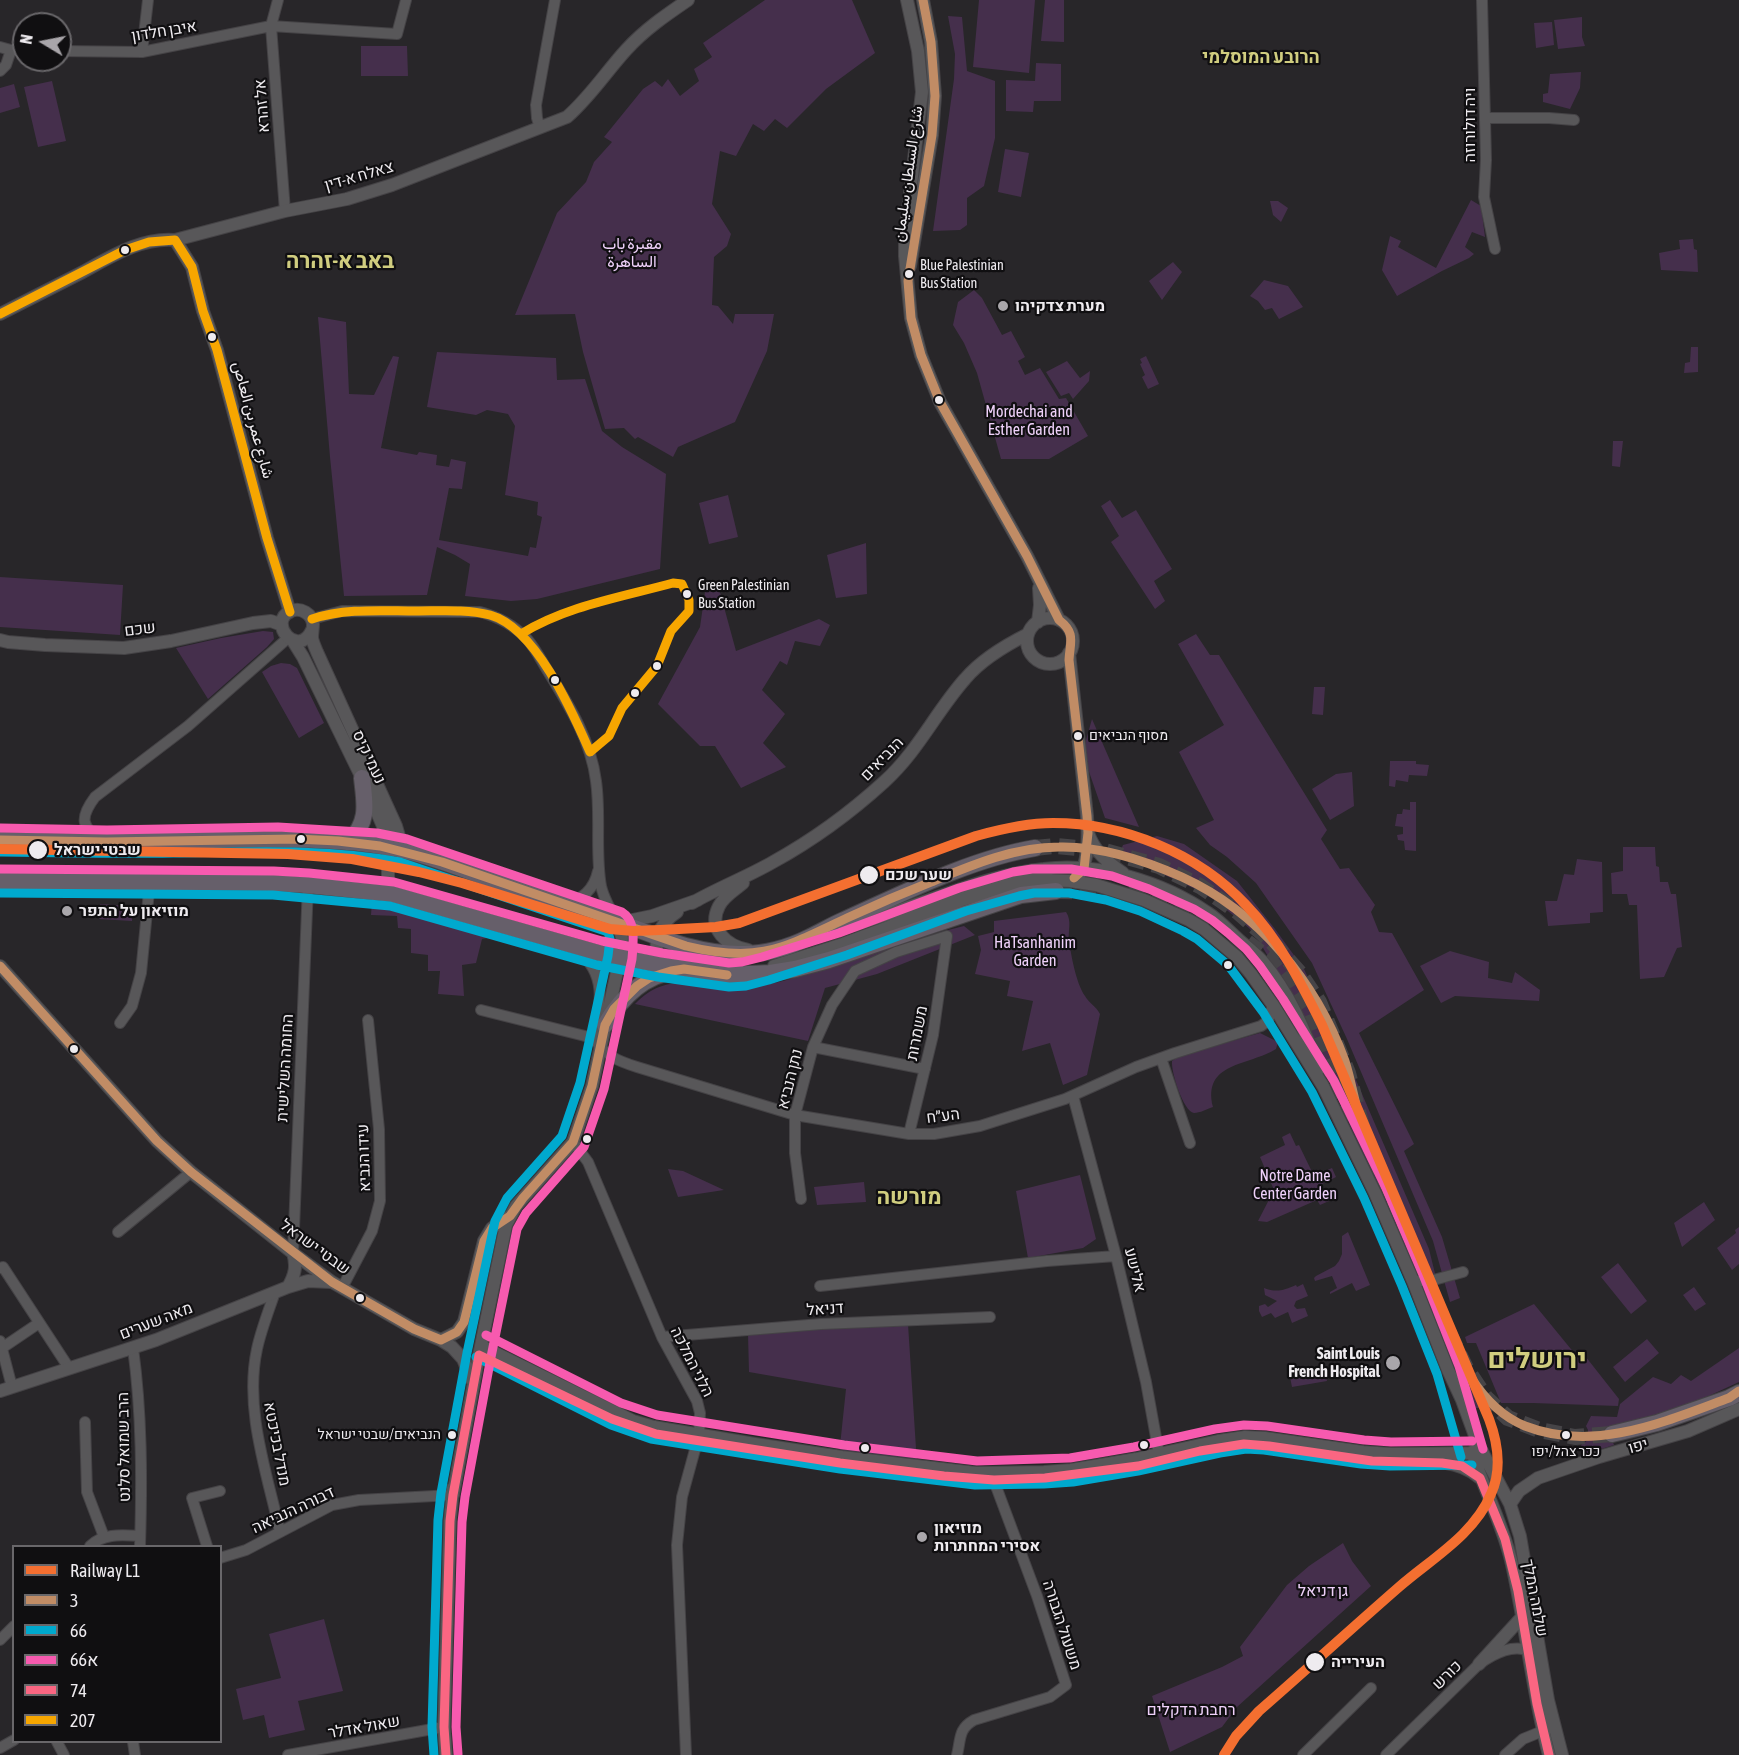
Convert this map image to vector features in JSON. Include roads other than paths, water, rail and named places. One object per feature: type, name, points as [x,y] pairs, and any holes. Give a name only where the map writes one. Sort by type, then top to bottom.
[{"type":"highway","points":[[350,842],[361,826],[364,814],[362,778]]},
{"type":"highway","points":[[0,840],[107,842],[270,839],[350,842],[395,849],[618,922],[657,938],[708,952],[743,954],[779,949],[808,939],[835,924],[927,882],[993,858],[1035,848]]},
{"type":"highway","points":[[0,881],[229,881],[308,885],[392,894],[620,958],[714,974],[744,974],[795,969],[829,960],[1021,895],[1056,891]]},
{"type":"highway","points":[[605,1025],[614,1009],[637,986],[662,973],[684,969]]},
{"type":"highway","name":"יפו","points":[[1612,1434],[1658,1423],[1737,1398]]},
{"type":"street","points":[[142,52],[148,0]]},
{"type":"street","name":"אל זהרא","points":[[278,0],[272,26],[285,211]]},
{"type":"street","name":"איבן חלדון","points":[[72,51],[142,52],[272,26],[397,33],[405,0]]},
{"type":"street","points":[[540,128],[536,105],[555,0]]},
{"type":"street","name":"צאלח א-דין","points":[[0,314],[143,243],[161,239],[175,240],[285,211],[347,199],[392,185],[567,117],[579,107],[625,50],[642,33],[688,0]]},
{"type":"street","name":"شارع السلطان سليمان","points":[[907,0],[918,51],[922,92],[905,228],[905,256],[911,318],[916,339],[940,402],[1027,556],[1059,620]]},
{"type":"street","name":"شارع السلطان سليمان","points":[[908,281],[932,135],[935,96],[931,42],[923,0]]},
{"type":"street","name":"ויה דולורוזה","points":[[1482,0],[1484,196],[1495,249]]},
{"type":"street","points":[[0,71],[6,65],[5,48]]},
{"type":"street","points":[[1485,118],[1574,120]]},
{"type":"street","name":"شارع عمر بن العاص","points":[[175,240],[192,267],[203,311],[217,350],[267,538],[290,612]]},
{"type":"street","name":"شارع السلطان سليمان","points":[[1038,578],[1040,605],[1038,622]]},
{"type":"street","points":[[312,624],[304,611],[299,610],[286,615],[282,625],[285,634],[291,639],[302,641],[306,638],[312,624],[342,611],[480,612],[500,618],[521,634],[533,647],[564,697],[590,752],[599,806],[601,886],[606,901],[618,922],[622,938],[620,958],[605,1025],[597,1043]]},
{"type":"street","points":[[1046,619],[1059,620],[1066,625],[1071,634],[1072,645],[1069,653],[1062,660],[1048,664],[1038,661],[1030,652],[1027,643],[1028,634],[1038,622],[1046,619]]},
{"type":"street","name":"שכם","points":[[0,640],[45,645],[124,648],[204,635],[253,623],[272,621],[282,625]]},
{"type":"street","name":"נעמי קיס","points":[[312,624],[312,639],[317,652],[396,826],[395,849],[387,874],[392,894]]},
{"type":"street","name":"הנביאים","points":[[657,938],[669,917],[773,862],[847,814],[884,783],[911,755],[964,680],[975,669],[1028,634]]},
{"type":"street","points":[[107,842],[88,831],[85,825],[86,810],[95,797],[154,753],[291,639]]},
{"type":"street","name":"נעמי קיס","points":[[291,639],[303,657],[395,849]]},
{"type":"street","points":[[993,656],[1013,652],[1030,652]]},
{"type":"street","points":[[1069,653],[1088,816],[1084,869],[1070,881]]},
{"type":"street","points":[[1088,833],[1092,844],[1101,855],[1126,876]]},
{"type":"street","name":"הנביאים","points":[[760,953],[733,946],[723,938],[716,927],[716,917],[718,907],[729,894],[773,862]]},
{"type":"street","points":[[565,905],[579,899],[593,887],[599,868]]},
{"type":"street","points":[[808,939],[995,878],[1045,868],[1084,869],[1126,876],[1174,893],[1211,914],[1263,962],[1291,1006],[1323,1086]]},
{"type":"street","points":[[120,1023],[132,1006],[141,973],[150,881]]},
{"type":"street","points":[[744,974],[843,944],[962,900],[1033,881],[1070,881],[1109,888],[1144,900],[1204,929],[1237,957],[1251,974],[1323,1086],[1375,1193],[1462,1400],[1478,1444],[1490,1468]]},
{"type":"street","name":"החומה השלישית","points":[[293,1253],[308,885]]},
{"type":"street","name":"הנביאים","points":[[618,922],[652,916],[698,900]]},
{"type":"street","name":"נתן הנביא","points":[[801,1200],[795,1152],[795,1115],[813,1047],[832,1005],[855,971],[884,957],[947,936]]},
{"type":"street","name":"משמרות","points":[[909,1134],[933,1035],[947,936]]},
{"type":"street","points":[[657,938],[660,965]]},
{"type":"street","points":[[453,1495],[506,1225],[523,1198],[573,1142],[592,1086],[600,1002],[598,980],[593,967],[571,945]]},
{"type":"street","name":"שבטי ישראל","points":[[0,966],[157,1141],[191,1172],[337,1285],[414,1329],[441,1340],[459,1353],[468,1368],[471,1379]]},
{"type":"street","name":"הע״ח","points":[[481,1010],[597,1043],[605,1053],[620,1061],[795,1115],[909,1134],[934,1134],[980,1126],[1072,1096],[1131,1069],[1261,1026],[1268,1021],[1273,1005]]},
{"type":"street","name":"עידו הנביא","points":[[337,1285],[372,1231],[380,1201],[379,1129],[369,1020]]},
{"type":"street","points":[[813,1047],[925,1069]]},
{"type":"street","points":[[1161,1058],[1190,1143]]},
{"type":"street","name":"אלישע","points":[[1072,1096],[1116,1256],[1146,1382],[1159,1454]]},
{"type":"street","name":"הלני המלכה","points":[[573,1142],[588,1162],[662,1337],[697,1401],[700,1413],[699,1435],[684,1486],[677,1545],[686,1755]]},
{"type":"street","points":[[118,1232],[191,1172]]},
{"type":"street","points":[[441,1340],[457,1332],[464,1322],[484,1241],[492,1228],[510,1216]]},
{"type":"street","points":[[288,1287],[295,1271],[296,1262],[293,1253]]},
{"type":"street","name":"דניאל","points":[[820,1286],[1047,1261],[1116,1256]]},
{"type":"street","points":[[0,1268],[3,1267],[69,1368]]},
{"type":"street","points":[[1413,1281],[1430,1281],[1464,1272]]},
{"type":"street","name":"מאה שערים","points":[[6,1389],[133,1347],[288,1287],[308,1281],[337,1285]]},
{"type":"street","name":"מנדל בכיכטא","points":[[275,1292],[257,1348],[253,1397],[262,1454],[280,1532]]},
{"type":"street","name":"דניאל","points":[[662,1337],[821,1324],[990,1317]]},
{"type":"street","points":[[6,1389],[1,1344],[39,1323]]},
{"type":"street","points":[[446,1755],[444,1727],[456,1441],[481,1346]]},
{"type":"street","points":[[481,1346],[616,1414],[654,1427],[861,1459],[968,1472],[1071,1470],[1218,1441],[1256,1437],[1363,1452],[1472,1453],[1490,1468]]},
{"type":"street","name":"הרב שמואל סלנט","points":[[133,1347],[138,1380],[141,1444],[140,1541]]},
{"type":"street","name":"שלמה המלך","points":[[1448,1370],[1480,1478],[1498,1519],[1511,1559],[1528,1650],[1548,1728],[1562,1755]]},
{"type":"street","name":"יפו","points":[[1510,1504],[1519,1491],[1538,1478],[1599,1457],[1688,1431],[1737,1398]]},
{"type":"street","points":[[85,1422],[87,1492],[104,1537]]},
{"type":"street","points":[[1293,1450],[1372,1461],[1451,1463],[1462,1466],[1480,1478]]},
{"type":"street","name":"שלמה המלך","points":[[1490,1468],[1503,1487],[1520,1536],[1541,1658],[1549,1755]]},
{"type":"street","name":"משעול הגבורה","points":[[957,1755],[962,1730],[966,1725],[974,1720],[1050,1697],[1066,1686],[1037,1596],[991,1473]]},
{"type":"street","points":[[207,1545],[192,1498],[220,1491]]},
{"type":"street","name":"דבורה הנביאה","points":[[222,1557],[246,1550],[332,1505],[359,1500],[453,1495]]},
{"type":"street","points":[[92,1545],[104,1537],[140,1541]]},
{"type":"street","points":[[1479,1665],[1522,1617]]},
{"type":"street","points":[[0,1640],[12,1628]]},
{"type":"street","name":"כורש","points":[[1386,1755],[1490,1656],[1506,1650],[1519,1648],[1528,1650]]},
{"type":"street","points":[[1528,1650],[1541,1658]]},
{"type":"street","points":[[1303,1755],[1371,1688]]},
{"type":"street","name":"שאול אדלר","points":[[288,1755],[444,1727]]},
{"type":"street","points":[[1505,1755],[1523,1739],[1548,1728]]},
{"type":"tunnel","points":[[1035,848],[1055,846],[1101,850],[1159,866],[1200,886],[1238,912],[1270,940],[1298,971],[1319,1002],[1348,1073],[1363,1130],[1447,1329],[1466,1368],[1486,1398],[1508,1418],[1539,1430],[1575,1437],[1612,1434]]},
{"type":"tunnel","points":[[1056,891],[1136,895],[1175,904],[1212,920]]},
{"type":"tunnel","points":[[1247,942],[1269,959],[1306,1013],[1333,1083],[1354,1117]]},
{"type":"rail line","name":"L1","points":[[0,849],[288,854],[352,859],[462,883],[610,929],[633,931],[716,927],[739,923],[976,836],[1033,824],[1079,824],[1106,828],[1158,844],[1205,870],[1246,905],[1269,932],[1322,1025],[1489,1419],[1498,1456],[1497,1476],[1491,1494],[1474,1522],[1451,1545],[1399,1587],[1259,1711],[1236,1736],[1224,1755]]},
{"type":"place","name":"Blue Palestinian Bus Station","points":[[909,274]]},
{"type":"place","name":"מערת צדקיהו","points":[[1003,306]]},
{"type":"place","name":"Green Palestinian Bus Station","points":[[687,594]]},
{"type":"place","name":"מסוף הנביאים","points":[[1078,736]]},
{"type":"place","name":"שבטי ישראל","points":[[38,850]]},
{"type":"place","name":"שער שכם","points":[[869,875]]},
{"type":"place","name":"מוזיאון על התפר","points":[[67,911]]},
{"type":"place","name":"Saint Louis French Hospital","points":[[1393,1363]]},
{"type":"place","name":"הנביאים/שבטי ישראל","points":[[452,1435]]},
{"type":"place","name":"ככר צהל/יפו","points":[[1566,1435]]},
{"type":"place","name":"מוזיאון אסירי המחתרות","points":[[922,1537]]},
{"type":"place","name":"העירייה","points":[[1315,1662]]},
{"type":"district","name":"הרובע המוסלמי","points":[[1261,57]]},
{"type":"district","name":"באב א-זהרה","points":[[340,261]]},
{"type":"district","name":"מורשה","points":[[909,1197]]},
{"type":"district","name":"ירושלים","points":[[1537,1359]]},
{"type":"park label","name":"مقبرة باب الساهرة","points":[[632,253]]},
{"type":"park label","name":"Mordechai and Esther Garden","points":[[1029,421]]},
{"type":"park label","name":"HaTsanhanim Garden","points":[[1035,952]]},
{"type":"park label","name":"Notre Dame Center Garden","points":[[1295,1185]]},
{"type":"park label","name":"גן דניאל","points":[[1323,1591]]},
{"type":"park label","name":"רחבת הדקלים","points":[[1191,1710]]}]
